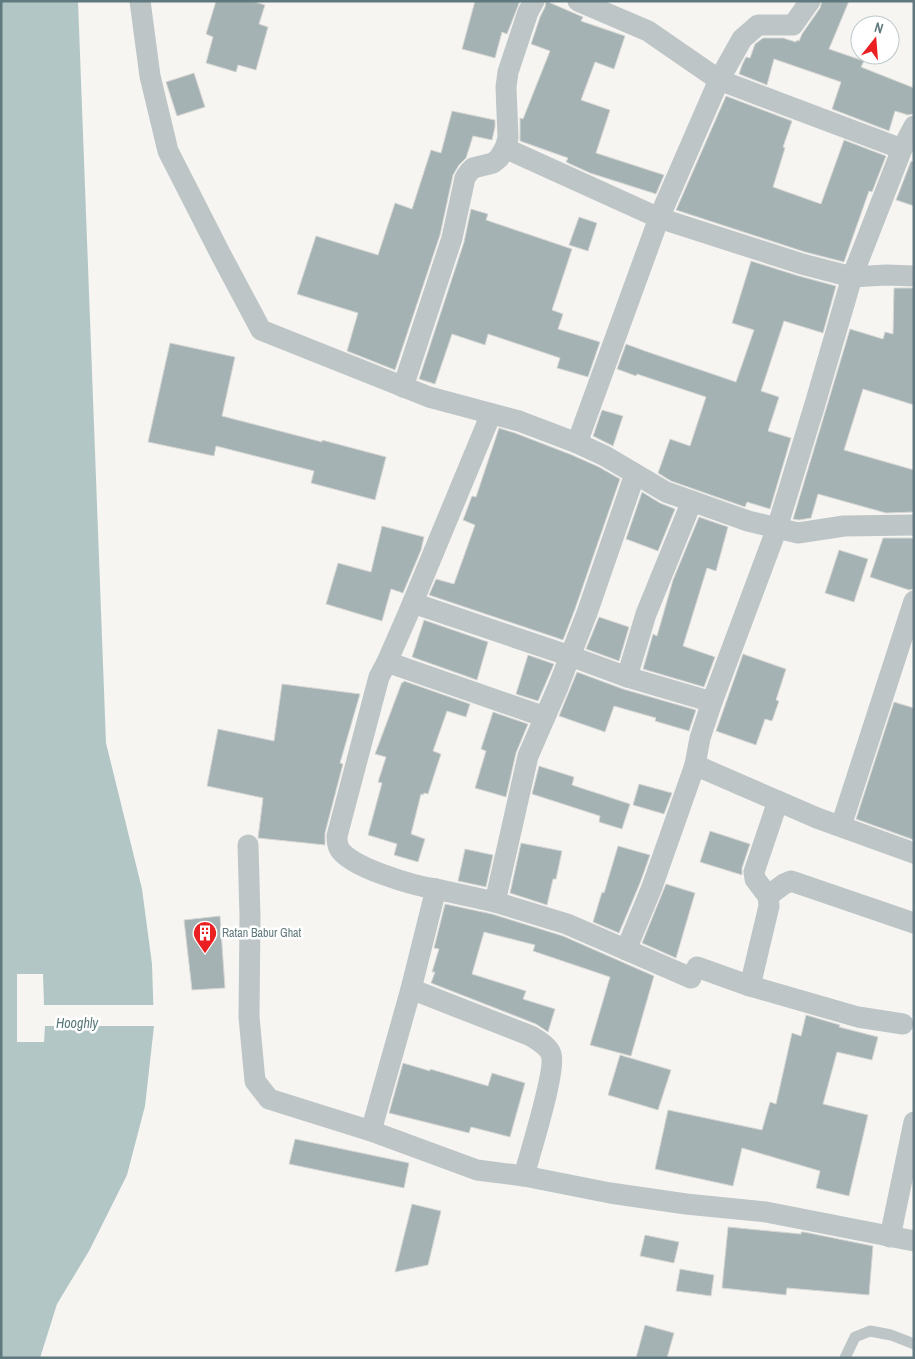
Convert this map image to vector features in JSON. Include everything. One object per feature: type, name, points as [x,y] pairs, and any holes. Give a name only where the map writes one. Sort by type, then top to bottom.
[{"type":"street","points":[[140,1],[150,76],[168,151],[261,330],[429,397],[519,421],[577,443],[605,456],[666,492],[748,521],[798,533],[844,526],[914,525]]},
{"type":"street","points":[[404,387],[452,238],[465,178],[473,168],[492,163],[499,158],[505,148],[508,138],[506,87],[508,72],[528,12],[534,1]]},
{"type":"street","points":[[578,1],[648,32],[719,80],[902,149]]},
{"type":"street","points":[[577,443],[659,218],[719,80],[742,39],[758,25],[793,25],[810,1]]},
{"type":"street","points":[[626,950],[652,887],[695,765],[700,738],[712,702],[777,528],[852,277],[902,149],[914,126]]},
{"type":"street","points":[[505,148],[659,218],[802,264],[852,277],[914,276]]},
{"type":"street","points":[[491,414],[413,603],[387,662],[378,677],[337,836],[338,847],[356,863],[411,884],[495,902],[567,924],[626,950],[694,973],[750,986],[858,1016],[903,1024]]},
{"type":"street","points":[[495,902],[528,756],[570,656],[635,474]]},
{"type":"street","points":[[627,677],[646,614],[692,501]]},
{"type":"street","points":[[841,826],[908,640],[914,601]]},
{"type":"street","points":[[413,603],[627,677],[712,702]]},
{"type":"street","points":[[387,662],[545,717]]},
{"type":"street","points":[[695,765],[817,818],[914,853]]},
{"type":"street","points":[[750,986],[769,906],[768,896],[755,880],[754,872],[778,801]]},
{"type":"street","points":[[248,845],[250,917],[249,1016],[255,1081],[269,1099],[371,1131],[477,1170],[524,1176],[610,1193],[677,1203],[766,1212],[914,1241]]},
{"type":"street","points":[[768,896],[791,881],[914,922]]},
{"type":"street","points":[[371,1131],[411,989],[436,889]]},
{"type":"street","points":[[411,989],[532,1036],[545,1045],[552,1055],[548,1089],[524,1176]]},
{"type":"street","points":[[890,1237],[914,1122]]},
{"type":"lane","points":[[845,1358],[855,1337],[870,1331],[891,1335],[914,1344]]},
{"type":"water","name":"Hooghly","points":[[1,1],[78,1],[106,743],[142,889],[152,964],[154,1026],[145,1106],[127,1175],[89,1251],[57,1304],[40,1358],[1,1358]]},
{"type":"pier","points":[[17,974],[43,974],[44,1005],[156,1005],[157,1026],[45,1026],[44,1042],[17,1042]]},
{"type":"building","points":[[216,1],[252,1],[265,5],[259,24],[268,27],[256,70],[238,65],[236,72],[206,63],[213,37],[206,34]]},
{"type":"building","points":[[475,1],[520,1],[507,34],[502,32],[495,58],[462,49]]},
{"type":"building","points":[[546,1],[583,17],[581,21],[625,36],[614,69],[595,62],[581,100],[610,110],[596,153],[664,175],[656,194],[590,173],[566,162],[568,158],[520,141],[520,118],[523,119],[550,51],[531,44]]},
{"type":"building","points":[[822,1],[849,1],[829,49],[850,56],[850,65],[862,65],[861,67],[914,88],[914,114],[908,115],[895,111],[889,131],[832,109],[841,82],[774,59],[767,85],[739,74],[746,57],[750,58],[755,44],[763,38],[783,38],[796,42],[797,40],[799,41],[820,8]]},
{"type":"building","points":[[194,73],[205,107],[177,116],[166,82]]},
{"type":"building","points":[[726,96],[792,121],[773,187],[821,204],[844,140],[886,156],[872,192],[869,191],[844,262],[805,252],[676,210]]},
{"type":"building","points":[[452,111],[495,120],[495,127],[492,140],[473,136],[466,158],[453,175],[440,235],[395,370],[347,351],[358,313],[297,294],[316,236],[378,255],[395,203],[412,209],[431,150],[441,153]]},
{"type":"building","points":[[911,161],[914,162],[914,206],[896,200]]},
{"type":"building","points":[[471,209],[488,214],[486,220],[572,249],[552,310],[563,314],[558,329],[600,342],[588,377],[557,368],[560,358],[488,334],[485,345],[452,334],[435,384],[419,379],[464,242]]},
{"type":"building","points":[[579,217],[597,223],[588,251],[569,245]]},
{"type":"building","points":[[751,261],[836,286],[823,333],[784,321],[761,391],[779,397],[768,431],[791,438],[770,509],[747,502],[745,507],[671,481],[658,473],[670,439],[690,446],[706,397],[617,369],[626,344],[736,382],[754,330],[732,323]]},
{"type":"building","points":[[894,288],[914,288],[914,405],[863,389],[844,450],[914,470],[914,512],[886,513],[818,494],[811,518],[793,519],[850,329],[883,339],[885,332],[893,334]]},
{"type":"building","points":[[170,343],[235,357],[222,416],[386,457],[375,500],[311,483],[314,471],[216,446],[214,456],[148,442]]},
{"type":"building","points":[[602,410],[623,416],[613,446],[593,436]]},
{"type":"building","points":[[499,428],[572,455],[620,479],[563,640],[429,595],[436,579],[454,584],[475,525],[463,520],[472,496],[476,497]]},
{"type":"building","points":[[642,492],[660,503],[675,509],[658,551],[626,539]]},
{"type":"building","points":[[699,517],[728,527],[716,571],[707,568],[683,646],[715,657],[704,687],[643,669],[653,634],[657,636],[673,580]]},
{"type":"building","points":[[382,526],[424,537],[421,550],[403,593],[391,589],[382,621],[326,604],[338,563],[371,572]]},
{"type":"building","points":[[883,538],[914,538],[914,589],[909,590],[870,577]]},
{"type":"building","points":[[839,550],[868,559],[854,602],[825,593]]},
{"type":"building","points":[[599,617],[629,627],[619,661],[586,649]]},
{"type":"building","points":[[424,620],[488,642],[477,680],[412,657]]},
{"type":"building","points":[[743,654],[786,669],[776,700],[779,701],[772,721],[765,719],[756,745],[716,731]]},
{"type":"building","points":[[528,655],[554,664],[538,701],[516,694]]},
{"type":"building","points":[[577,672],[623,689],[696,710],[689,731],[655,721],[656,718],[614,706],[605,732],[559,716]]},
{"type":"building","points":[[404,681],[470,704],[466,717],[447,711],[433,751],[441,754],[428,794],[421,794],[411,834],[425,839],[418,862],[394,855],[397,844],[368,835],[382,783],[378,782],[386,757],[375,754]]},
{"type":"building","points":[[282,684],[360,694],[340,763],[343,764],[325,833],[325,845],[258,838],[263,798],[207,786],[218,729],[274,741]]},
{"type":"building","points":[[894,702],[914,708],[914,840],[856,819]]},
{"type":"building","points":[[493,712],[528,724],[516,753],[506,797],[475,788],[486,751],[481,749]]},
{"type":"building","points":[[539,766],[574,777],[572,785],[630,804],[622,829],[599,822],[600,816],[532,794]]},
{"type":"building","points":[[639,784],[672,793],[664,814],[633,805]]},
{"type":"building","points":[[710,831],[750,844],[742,868],[742,875],[700,862]]},
{"type":"building","points":[[521,843],[562,851],[556,879],[553,879],[547,905],[510,893]]},
{"type":"building","points":[[618,846],[650,855],[619,933],[593,922]]},
{"type":"building","points":[[465,849],[493,855],[486,887],[458,881]]},
{"type":"building","points":[[666,884],[695,893],[676,958],[642,943]]},
{"type":"building","points":[[445,904],[492,914],[563,936],[654,976],[631,1056],[590,1045],[610,977],[533,951],[535,945],[484,932],[472,974],[526,991],[523,999],[555,1009],[548,1032],[536,1024],[431,983],[435,972],[432,972],[439,949],[434,948]]},
{"type":"building","name":"Ratan Babur Ghat","points":[[220,916],[225,988],[192,990],[184,920]]},
{"type":"building","points":[[806,1015],[840,1025],[839,1027],[878,1037],[872,1060],[837,1052],[823,1104],[868,1115],[849,1196],[816,1188],[820,1171],[742,1148],[733,1186],[655,1169],[668,1110],[762,1130],[770,1102],[776,1104],[792,1033],[801,1036]]},
{"type":"building","points":[[620,1055],[671,1070],[658,1110],[608,1095]]},
{"type":"building","points":[[403,1063],[488,1086],[492,1073],[525,1083],[510,1137],[471,1127],[469,1133],[389,1113]]},
{"type":"building","points":[[295,1139],[409,1163],[404,1188],[289,1164]]},
{"type":"building","points":[[412,1204],[441,1211],[428,1265],[395,1272]]},
{"type":"building","points":[[728,1227],[801,1234],[801,1232],[804,1232],[873,1246],[869,1295],[787,1288],[786,1295],[722,1288]]},
{"type":"building","points":[[645,1235],[679,1242],[674,1263],[640,1256]]},
{"type":"building","points":[[680,1269],[714,1275],[711,1296],[676,1291]]},
{"type":"building","points":[[645,1325],[674,1333],[667,1358],[636,1358]]},
{"type":"place","name":"Ratan Babur Ghat","points":[[205,954]]}]
